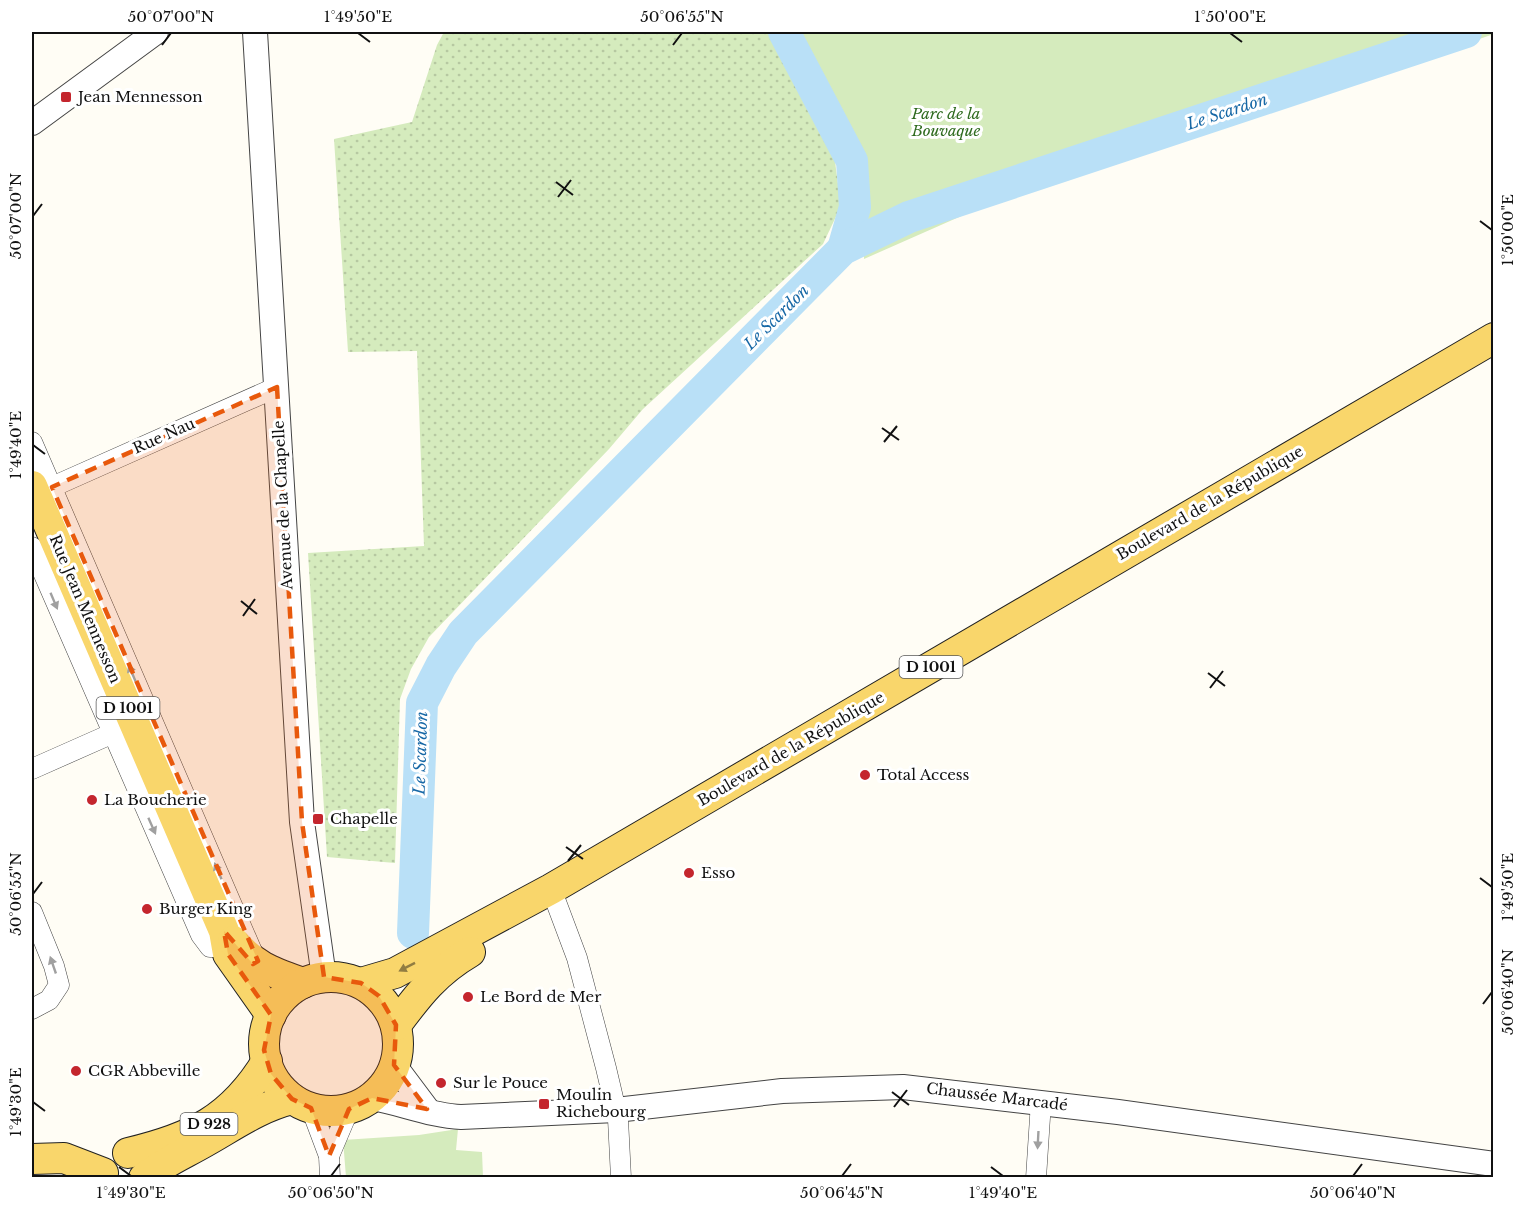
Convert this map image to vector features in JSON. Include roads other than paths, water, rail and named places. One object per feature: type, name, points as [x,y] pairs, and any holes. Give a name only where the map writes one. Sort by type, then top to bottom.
[{"type":"main road","name":"Boulevard de la République","points":[[361,983],[394,973],[551,889],[1494,338]]},
{"type":"main road","name":"Boulevard de la République","points":[[396,1025],[427,985],[446,967],[1494,355]]},
{"type":"main road","name":"Rue Jean Mennesson","points":[[42,486],[226,943],[271,1015]]},
{"type":"main road","name":"Rue Jean Mennesson","points":[[226,943],[265,970],[314,980]]},
{"type":"main road","points":[[343,978],[361,983],[378,996],[391,1013],[396,1025],[398,1041],[394,1065],[383,1087],[360,1104],[330,1112],[301,1103],[280,1088],[267,1060],[264,1039],[271,1015],[288,992],[314,980],[343,978]]},
{"type":"main road","name":"D 928","points":[[122,1169],[163,1145],[203,1128],[226,1113],[251,1087],[267,1060]]},
{"type":"main road","name":"D 928","points":[[122,1169],[167,1160],[207,1142],[262,1108],[301,1103]]},
{"type":"main road","points":[[38,1158],[72,1160],[122,1169]]},
{"type":"street","points":[[32,123],[156,32]]},
{"type":"street","name":"Avenue de la Chapelle","points":[[255,32],[302,822],[314,980]]},
{"type":"street","name":"Rue Nau","points":[[42,486],[276,387]]},
{"type":"street","points":[[32,442],[42,486],[250,943],[256,964]]},
{"type":"street","points":[[32,547],[111,734],[201,935],[210,947],[218,947],[226,943]]},
{"type":"street","points":[[32,769],[111,734]]},
{"type":"street","points":[[556,902],[577,958],[616,1110],[621,1178]]},
{"type":"street","points":[[32,912],[59,984],[49,1000],[32,1009]]},
{"type":"street","points":[[394,1065],[427,1109]]},
{"type":"street","name":"Chaussée Marcadé","points":[[360,1104],[427,1109],[444,1116],[461,1117],[616,1110],[782,1091],[903,1087],[1041,1102],[1494,1164]]},
{"type":"street","points":[[1036,1178],[1041,1102]]},
{"type":"street","points":[[301,1103],[329,1156],[330,1178]]},
{"type":"street","points":[[329,1156],[360,1104]]},
{"type":"waterway","points":[[784,32],[852,161],[855,207],[843,249]]},
{"type":"waterway","name":"Le Scardon","points":[[413,933],[422,703],[441,666],[463,633],[843,249],[909,217],[1466,32]]},
{"type":"place","name":"Jean Mennesson","points":[[66,97]]},
{"type":"place","name":"Total Access","points":[[865,775]]},
{"type":"place","name":"La Boucherie","points":[[92,800]]},
{"type":"place","name":"Chapelle","points":[[318,819]]},
{"type":"place","name":"Esso","points":[[689,873]]},
{"type":"place","name":"Burger King","points":[[147,909]]},
{"type":"place","name":"Le Bord de Mer","points":[[468,997]]},
{"type":"place","name":"CGR Abbeville","points":[[76,1071]]},
{"type":"place","name":"Sur le Pouce","points":[[441,1083]]},
{"type":"place","name":"Moulin Richebourg","points":[[544,1104]]},
{"type":"park label","name":"Parc de la Bouvaque","points":[[946,122]]}]
